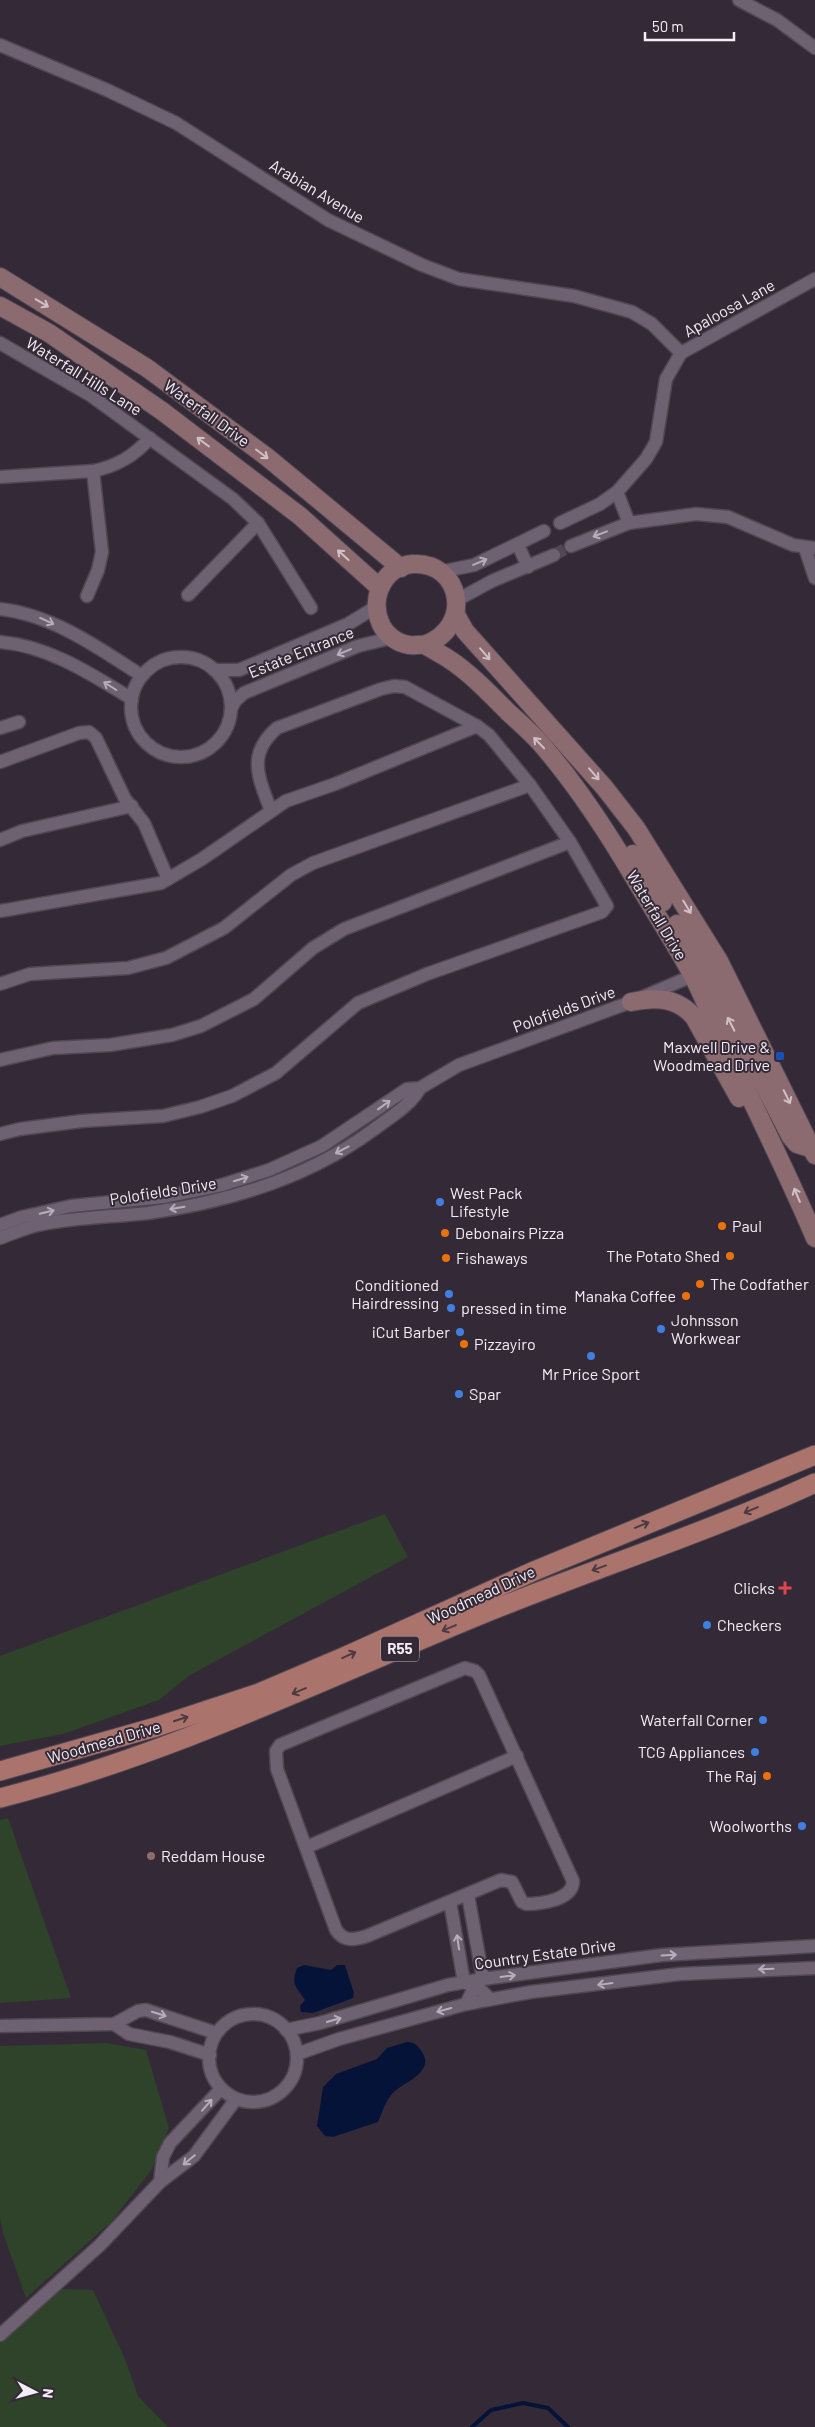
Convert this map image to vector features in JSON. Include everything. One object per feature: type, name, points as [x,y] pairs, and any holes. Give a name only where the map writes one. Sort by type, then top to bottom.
[{"type":"main road","name":"Waterfall Drive","points":[[0,277],[147,368],[267,457],[401,568]]},
{"type":"main road","name":"Waterfall Drive","points":[[0,306],[49,333],[162,411],[300,516],[380,588]]},
{"type":"main road","points":[[412,564],[425,565],[440,572],[452,585],[456,608],[452,625],[444,635],[424,645],[410,646],[391,638],[380,624],[376,607],[380,588],[385,579],[401,568],[412,564]]},
{"type":"main road","name":"Waterfall Drive","points":[[456,608],[476,644],[526,696],[620,807],[667,875],[719,961],[814,1150]]},
{"type":"main road","name":"Waterfall Drive","points":[[424,645],[450,660],[472,676],[543,746],[611,837],[699,973],[815,1238]]},
{"type":"main road","points":[[699,973],[792,1137],[797,1144],[814,1150]]},
{"type":"main road","points":[[631,1002],[645,999],[661,999],[678,1002],[686,1007],[694,1017],[763,1139],[778,1152]]},
{"type":"main road","points":[[788,1468],[815,1445]]},
{"type":"main road","name":"Woodmead Drive","points":[[0,1771],[156,1727],[259,1693],[534,1571],[788,1468],[815,1455]]},
{"type":"main road","name":"Woodmead Drive","points":[[0,1798],[145,1753],[574,1578],[688,1536],[815,1483]]},
{"type":"main road","points":[[796,1491],[815,1488]]},
{"type":"street","points":[[739,0],[777,20],[815,48]]},
{"type":"street","name":"Arabian Avenue","points":[[0,45],[107,90],[176,123],[328,220],[422,265],[458,279],[574,296],[632,312],[652,324],[681,352]]},
{"type":"street","name":"Apaloosa Lane","points":[[560,523],[600,504],[617,492],[633,477],[653,450],[666,380],[681,352],[815,280]]},
{"type":"street","name":"Waterfall Hills Lane","points":[[0,343],[90,395],[233,499],[258,523],[311,608]]},
{"type":"street","name":"Waterfall Hills Lane","points":[[0,477],[93,471],[126,459],[150,438]]},
{"type":"street","points":[[87,596],[98,570],[102,552],[93,471]]},
{"type":"street","points":[[617,492],[629,523]]},
{"type":"street","points":[[571,546],[629,523],[696,514],[721,516],[740,520],[776,538],[810,548],[815,578]]},
{"type":"street","points":[[188,596],[258,523]]},
{"type":"street","points":[[440,572],[474,565],[544,531]]},
{"type":"street","points":[[518,545],[528,567]]},
{"type":"street","points":[[456,608],[492,581],[554,555]]},
{"type":"street","name":"Estate Entrance","points":[[214,670],[239,670],[348,624],[376,607]]},
{"type":"street","points":[[0,609],[38,617],[100,649],[142,676]]},
{"type":"street","name":"Estate Entrance","points":[[231,709],[234,701],[244,693],[358,646],[391,638]]},
{"type":"street","points":[[0,642],[25,645],[64,660],[132,699]]},
{"type":"street","points":[[171,658],[194,659],[214,670],[227,689],[231,709],[226,728],[218,740],[207,750],[194,756],[166,755],[153,749],[135,727],[131,713],[135,687],[142,676],[150,668],[171,658]]},
{"type":"street","points":[[0,1134],[20,1129],[82,1122],[163,1116],[200,1107],[232,1096],[276,1073],[358,1003],[426,974],[602,912],[607,906],[570,842],[530,785],[489,735],[423,695],[405,687],[394,686],[277,728],[268,736],[257,762],[260,781],[271,811]]},
{"type":"street","points":[[0,728],[19,722]]},
{"type":"street","points":[[0,911],[154,884],[168,879],[202,859],[286,801],[335,784],[477,726]]},
{"type":"street","points":[[0,762],[79,733],[88,732],[96,738],[120,790],[144,823],[168,879]]},
{"type":"street","points":[[0,984],[30,974],[128,968],[166,958],[224,928],[291,875],[313,863],[530,785]]},
{"type":"street","points":[[0,840],[22,832],[132,806]]},
{"type":"street","points":[[0,1060],[60,1047],[140,1041],[172,1035],[201,1026],[254,999],[313,948],[344,930],[570,842]]},
{"type":"street","name":"Polofields Drive","points":[[0,1226],[22,1217],[70,1206],[163,1197],[222,1185],[270,1170],[322,1146],[407,1089],[420,1088],[459,1065],[631,1002],[699,973],[719,961]]},
{"type":"street","name":"Polofields Drive","points":[[0,1238],[41,1224],[203,1204],[250,1191],[305,1170],[354,1144],[414,1099],[420,1088]]},
{"type":"street","points":[[465,1668],[479,1675],[573,1885],[566,1895],[531,1904],[522,1902],[512,1882],[508,1880],[367,1936],[347,1940],[336,1930],[307,1848],[277,1769],[275,1753],[280,1745],[465,1668]]},
{"type":"street","points":[[307,1848],[516,1756]]},
{"type":"street","points":[[466,2004],[474,1983],[468,1895]]},
{"type":"street","points":[[450,1902],[474,1983],[490,1999]]},
{"type":"street","name":"Country Estate Drive","points":[[286,2030],[320,2023],[448,1985],[474,1983],[662,1955],[815,1946]]},
{"type":"street","points":[[297,2054],[339,2039],[490,1999],[680,1974],[815,1968]]},
{"type":"street","points":[[0,2026],[114,2024],[132,2014],[146,2010],[216,2033]]},
{"type":"street","points":[[250,2014],[270,2018],[286,2030],[297,2054],[295,2072],[286,2088],[272,2099],[254,2103],[236,2099],[221,2089],[212,2073],[210,2055],[211,2043],[216,2033],[231,2019],[250,2014]]},
{"type":"street","points":[[114,2024],[128,2034],[170,2042],[210,2055]]},
{"type":"street","points":[[160,2182],[161,2168],[170,2143],[221,2089]]},
{"type":"street","points":[[0,2334],[100,2245],[160,2182],[201,2149],[236,2099]]},
{"type":"green space","points":[[385,1514],[408,1557],[190,1675],[159,1700],[63,1734],[0,1746],[0,1656]]},
{"type":"green space","points":[[8,1818],[71,1998],[0,2003],[0,1820]]},
{"type":"green space","points":[[106,2043],[146,2050],[169,2128],[152,2169],[112,2221],[26,2298],[3,2233],[0,2217],[0,2046]]},
{"type":"green space","points":[[61,2289],[93,2290],[125,2359],[138,2396],[168,2427],[0,2427],[0,2342]]},
{"type":"water","points":[[304,1965],[331,1970],[337,1965],[345,1965],[354,1993],[353,1998],[313,2013],[301,2012],[300,2006],[305,2000],[295,1985],[294,1978],[297,1968]]},
{"type":"water","points":[[407,2042],[418,2046],[421,2050],[425,2059],[424,2066],[416,2077],[392,2094],[378,2122],[333,2137],[325,2136],[317,2126],[323,2087],[336,2074],[377,2059],[387,2048]]},
{"type":"waterway","points":[[472,2427],[491,2410],[523,2403],[548,2408],[568,2427]]},
{"type":"tunnel","points":[[554,555],[571,546]]},
{"type":"place","name":"Maxwell Drive & Woodmead Drive","points":[[780,1056]]},
{"type":"place","name":"West Pack Lifestyle","points":[[440,1202]]},
{"type":"place","name":"Paul","points":[[722,1226]]},
{"type":"place","name":"Debonairs Pizza","points":[[445,1233]]},
{"type":"place","name":"The Potato Shed","points":[[730,1256]]},
{"type":"place","name":"Fishaways","points":[[446,1258]]},
{"type":"place","name":"The Codfather","points":[[700,1284]]},
{"type":"place","name":"Conditioned Hairdressing","points":[[449,1294]]},
{"type":"place","name":"Manaka Coffee","points":[[686,1296]]},
{"type":"place","name":"pressed in time","points":[[451,1308]]},
{"type":"place","name":"Johnsson Workwear","points":[[661,1329]]},
{"type":"place","name":"iCut Barber","points":[[460,1332]]},
{"type":"place","name":"Pizzayiro","points":[[464,1344]]},
{"type":"place","name":"Mr Price Sport","points":[[591,1356]]},
{"type":"place","name":"Spar","points":[[459,1394]]},
{"type":"place","name":"Clicks","points":[[785,1588]]},
{"type":"place","name":"Checkers","points":[[707,1625]]},
{"type":"place","name":"Waterfall Corner","points":[[763,1720]]},
{"type":"place","name":"TCG Appliances","points":[[755,1752]]},
{"type":"place","name":"The Raj","points":[[767,1776]]},
{"type":"place","name":"Woolworths","points":[[802,1826]]},
{"type":"place","name":"Reddam House","points":[[151,1856]]}]
